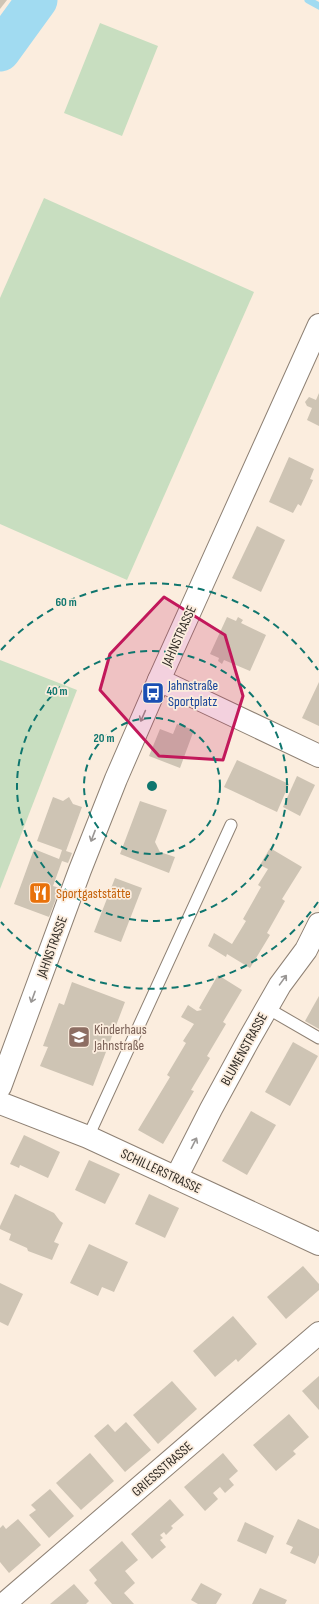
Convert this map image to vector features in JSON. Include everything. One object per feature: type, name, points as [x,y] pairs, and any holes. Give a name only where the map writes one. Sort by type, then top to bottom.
[{"type":"street","name":"JAHNSTRASSE","points":[[0,1087],[80,870],[116,779],[159,680],[313,354],[319,325]]},
{"type":"street","points":[[159,680],[319,756]]},
{"type":"street","name":"BLUMENSTRASSE","points":[[176,1178],[215,1102],[267,1008],[280,985],[306,950],[319,924]]},
{"type":"street","name":"SCHILLERSTRASSE","points":[[0,1103],[88,1137],[319,1244]]},
{"type":"street","name":"GRIESSSTRASSE","points":[[4,1604],[319,1333]]},
{"type":"lane","points":[[88,1137],[231,825]]},
{"type":"lane","points":[[267,1008],[319,1038]]},
{"type":"highlighted area","points":[[164,597],[225,635],[243,696],[223,760],[159,756],[100,690],[110,654]]},
{"type":"green space","points":[[100,23],[158,46],[122,136],[64,113]]},
{"type":"green space","points":[[44,198],[254,292],[127,580],[0,524],[0,298]]},
{"type":"green space","points":[[0,660],[77,690],[0,889]]},
{"type":"building","points":[[0,0],[7,0],[0,9]]},
{"type":"building","points":[[319,393],[319,426],[307,420],[312,408],[307,406],[305,402],[309,397],[316,400]]},
{"type":"building","points":[[289,457],[314,469],[310,479],[313,480],[301,506],[298,504],[293,513],[269,502]]},
{"type":"building","points":[[257,526],[285,540],[261,592],[232,578]]},
{"type":"building","points":[[227,617],[236,621],[238,617],[243,620],[241,623],[266,635],[250,671],[224,660],[222,664],[218,661],[219,658],[210,654]]},
{"type":"building","points":[[319,682],[319,726],[302,718]]},
{"type":"building","points":[[177,724],[194,730],[180,768],[149,756],[160,729],[173,734]]},
{"type":"building","points":[[237,760],[289,784],[277,812],[224,787]]},
{"type":"building","points":[[297,776],[315,785],[300,816],[283,807]]},
{"type":"building","points":[[53,797],[63,801],[69,797],[73,804],[82,807],[66,851],[72,853],[68,863],[62,861],[53,886],[60,888],[49,917],[14,904],[34,849],[59,859],[62,850],[37,841]]},
{"type":"building","points":[[140,801],[167,810],[155,842],[160,852],[175,857],[169,873],[120,854]]},
{"type":"building","points":[[270,848],[302,867],[282,899],[285,901],[267,933],[270,935],[250,968],[227,954],[226,957],[208,946],[214,933],[232,944],[246,921],[243,919],[261,887],[258,885],[268,869],[260,865]]},
{"type":"building","points":[[115,878],[142,888],[121,942],[94,932]]},
{"type":"building","points":[[218,975],[242,990],[223,1022],[226,1024],[207,1056],[210,1058],[191,1090],[194,1091],[163,1144],[138,1130],[170,1077],[167,1075],[186,1043],[183,1041],[194,1024],[181,1017],[188,1005],[197,1011],[202,1010],[199,1008]]},
{"type":"building","name":"Kinderhaus Jahnstraße","points":[[72,982],[125,1002],[93,1086],[40,1066],[48,1047],[43,1046],[59,1003],[64,1005]]},
{"type":"building","points":[[319,996],[319,1029],[305,1021]]},
{"type":"building","points":[[293,1042],[318,1056],[290,1106],[265,1092]]},
{"type":"building","points":[[251,1111],[276,1125],[247,1175],[222,1161]]},
{"type":"building","points":[[24,1135],[60,1152],[48,1178],[20,1165],[19,1168],[10,1164]]},
{"type":"building","points":[[89,1160],[120,1174],[105,1204],[75,1190]]},
{"type":"building","points":[[15,1194],[54,1213],[63,1223],[54,1242],[59,1244],[52,1260],[28,1251],[27,1248],[9,1240],[11,1234],[0,1229]]},
{"type":"building","points":[[149,1194],[179,1208],[165,1238],[135,1224]]},
{"type":"building","points":[[89,1244],[128,1262],[114,1292],[102,1287],[98,1296],[70,1283]]},
{"type":"building","points":[[303,1266],[319,1284],[319,1290],[286,1319],[267,1297]]},
{"type":"building","points":[[0,1283],[23,1294],[8,1326],[0,1322]]},
{"type":"building","points":[[233,1316],[257,1344],[238,1362],[236,1359],[215,1377],[193,1351]]},
{"type":"building","points":[[319,1376],[319,1410],[302,1391]]},
{"type":"building","points":[[172,1381],[197,1409],[158,1444],[133,1415]]},
{"type":"building","points":[[289,1414],[309,1437],[293,1451],[296,1454],[276,1471],[253,1445]]},
{"type":"building","points":[[126,1422],[151,1450],[125,1472],[94,1436],[108,1424],[115,1432]]},
{"type":"building","points":[[90,1453],[114,1481],[81,1510],[56,1483]]},
{"type":"building","points":[[223,1453],[238,1471],[229,1479],[234,1485],[225,1493],[220,1487],[213,1493],[218,1499],[205,1511],[184,1487]]},
{"type":"building","points":[[50,1489],[74,1516],[49,1538],[29,1515],[36,1510],[31,1505]]},
{"type":"building","points":[[170,1499],[184,1515],[171,1526],[173,1528],[166,1535],[164,1532],[160,1535],[163,1538],[160,1540],[166,1547],[152,1559],[131,1534]]},
{"type":"building","points":[[18,1519],[41,1545],[9,1573],[0,1562],[0,1528],[3,1525],[6,1529]]},
{"type":"building","points":[[298,1519],[319,1529],[319,1555],[315,1564],[290,1553],[293,1547],[286,1544]]},
{"type":"building","points":[[245,1522],[274,1536],[266,1554],[237,1541]]},
{"type":"building","points":[[122,1541],[138,1560],[125,1571],[135,1583],[124,1593],[134,1604],[112,1604],[94,1583],[97,1580],[89,1570]]},
{"type":"building","points":[[201,1583],[222,1594],[216,1604],[198,1604],[191,1600]]},
{"type":"building","points":[[74,1584],[89,1601],[86,1604],[50,1604]]},
{"type":"building","points":[[260,1588],[287,1600],[285,1604],[252,1604]]},
{"type":"waterway","points":[[0,51],[37,0]]},
{"type":"waterway","points":[[308,0],[319,6]]},
{"type":"place","name":"Jahnstraße Sportplatz","points":[[153,693]]},
{"type":"place","name":"Sportgaststätte","points":[[40,893]]},
{"type":"place","name":"Kinderhaus Jahnstraße","points":[[79,1037]]}]
